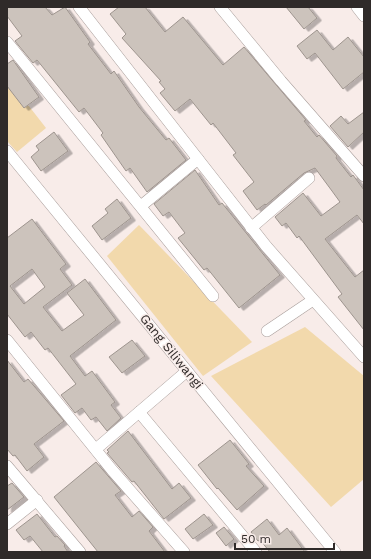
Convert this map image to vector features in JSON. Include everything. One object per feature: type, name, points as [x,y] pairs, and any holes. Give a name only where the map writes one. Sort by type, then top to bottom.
[{"type":"street","points":[[79,7],[251,228],[364,358]]},
{"type":"street","points":[[220,7],[281,81],[364,176]]},
{"type":"street","points":[[357,7],[364,16]]},
{"type":"street","points":[[7,42],[213,296]]},
{"type":"street","name":"Gang Siliwangi","points":[[7,151],[335,552]]},
{"type":"street","points":[[141,206],[198,159]]},
{"type":"street","points":[[251,228],[309,178]]},
{"type":"street","points":[[266,331],[313,300]]},
{"type":"street","points":[[7,340],[112,470],[184,552]]},
{"type":"street","points":[[96,449],[188,371]]},
{"type":"street","points":[[139,412],[256,552]]},
{"type":"street","points":[[7,466],[80,552]]},
{"type":"street","points":[[7,524],[37,500]]},
{"type":"shaded area","points":[[7,78],[46,128],[17,152],[7,141]]},
{"type":"shaded area","points":[[139,225],[252,342],[203,376],[107,256]]},
{"type":"shaded area","points":[[305,327],[364,376],[364,479],[331,507],[211,376]]},
{"type":"building","points":[[7,7],[45,7],[52,15],[65,7],[90,42],[88,44],[111,74],[114,71],[139,107],[166,140],[169,138],[186,160],[147,192],[130,168],[126,171],[101,135],[103,133],[84,108],[79,112],[37,60],[33,63],[15,41],[22,36],[7,16]]},
{"type":"building","points":[[119,7],[145,7],[165,32],[183,17],[223,65],[244,47],[306,120],[304,121],[317,137],[319,135],[337,156],[336,158],[351,177],[353,175],[364,190],[364,224],[357,215],[325,239],[355,277],[364,270],[364,330],[338,297],[342,294],[299,236],[297,238],[286,223],[282,226],[275,217],[303,193],[321,216],[340,202],[315,168],[304,173],[266,205],[265,204],[257,210],[243,191],[254,182],[233,155],[236,153],[213,123],[211,125],[190,99],[175,111],[160,93],[165,89],[159,82],[161,81],[122,38],[126,34],[110,14]]},
{"type":"building","points":[[286,7],[308,7],[317,18],[304,29]]},
{"type":"building","points":[[317,30],[333,50],[348,37],[364,57],[364,72],[343,89],[315,53],[307,59],[297,46]]},
{"type":"building","points":[[13,60],[39,97],[24,108],[7,86],[7,64]]},
{"type":"building","points":[[364,112],[364,132],[348,147],[330,126],[341,116],[348,124]]},
{"type":"building","points":[[54,132],[68,151],[41,171],[31,157],[39,150],[36,146]]},
{"type":"building","points":[[195,170],[219,205],[222,203],[280,275],[239,308],[207,268],[204,270],[178,238],[185,233],[169,212],[163,216],[154,204]]},
{"type":"building","points":[[117,199],[131,218],[102,240],[92,226],[108,213],[105,209]]},
{"type":"building","points":[[32,219],[66,264],[60,269],[72,285],[43,307],[62,331],[84,315],[67,293],[85,279],[116,320],[70,356],[85,376],[92,371],[115,402],[111,405],[121,418],[107,431],[96,417],[91,420],[82,408],[75,413],[61,395],[76,384],[48,348],[45,350],[31,332],[25,337],[7,314],[7,238]],"holes":[[[32,269],[45,287],[24,304],[10,286]]]},
{"type":"building","points":[[132,340],[145,356],[122,373],[109,357]]},
{"type":"building","points":[[7,360],[24,382],[28,379],[64,421],[34,444],[44,457],[27,471],[15,455],[13,456],[7,449]]},
{"type":"building","points":[[128,431],[172,489],[179,483],[191,498],[164,519],[134,481],[132,482],[107,453],[109,452],[107,450]]},
{"type":"building","points":[[230,440],[249,464],[246,466],[264,486],[237,510],[218,488],[217,489],[198,465]]},
{"type":"building","points":[[96,462],[121,491],[115,495],[132,517],[139,511],[153,527],[149,531],[165,552],[98,552],[54,497]]},
{"type":"building","points":[[12,483],[24,497],[7,510],[7,486]]},
{"type":"building","points":[[37,514],[55,537],[57,536],[65,545],[64,546],[68,552],[43,552],[30,536],[24,540],[16,530]]},
{"type":"building","points":[[204,514],[213,525],[193,539],[185,529]]},
{"type":"building","points":[[267,519],[279,535],[287,528],[305,552],[270,552],[251,532]]},
{"type":"building","points":[[224,527],[234,539],[226,546],[216,533]]}]
